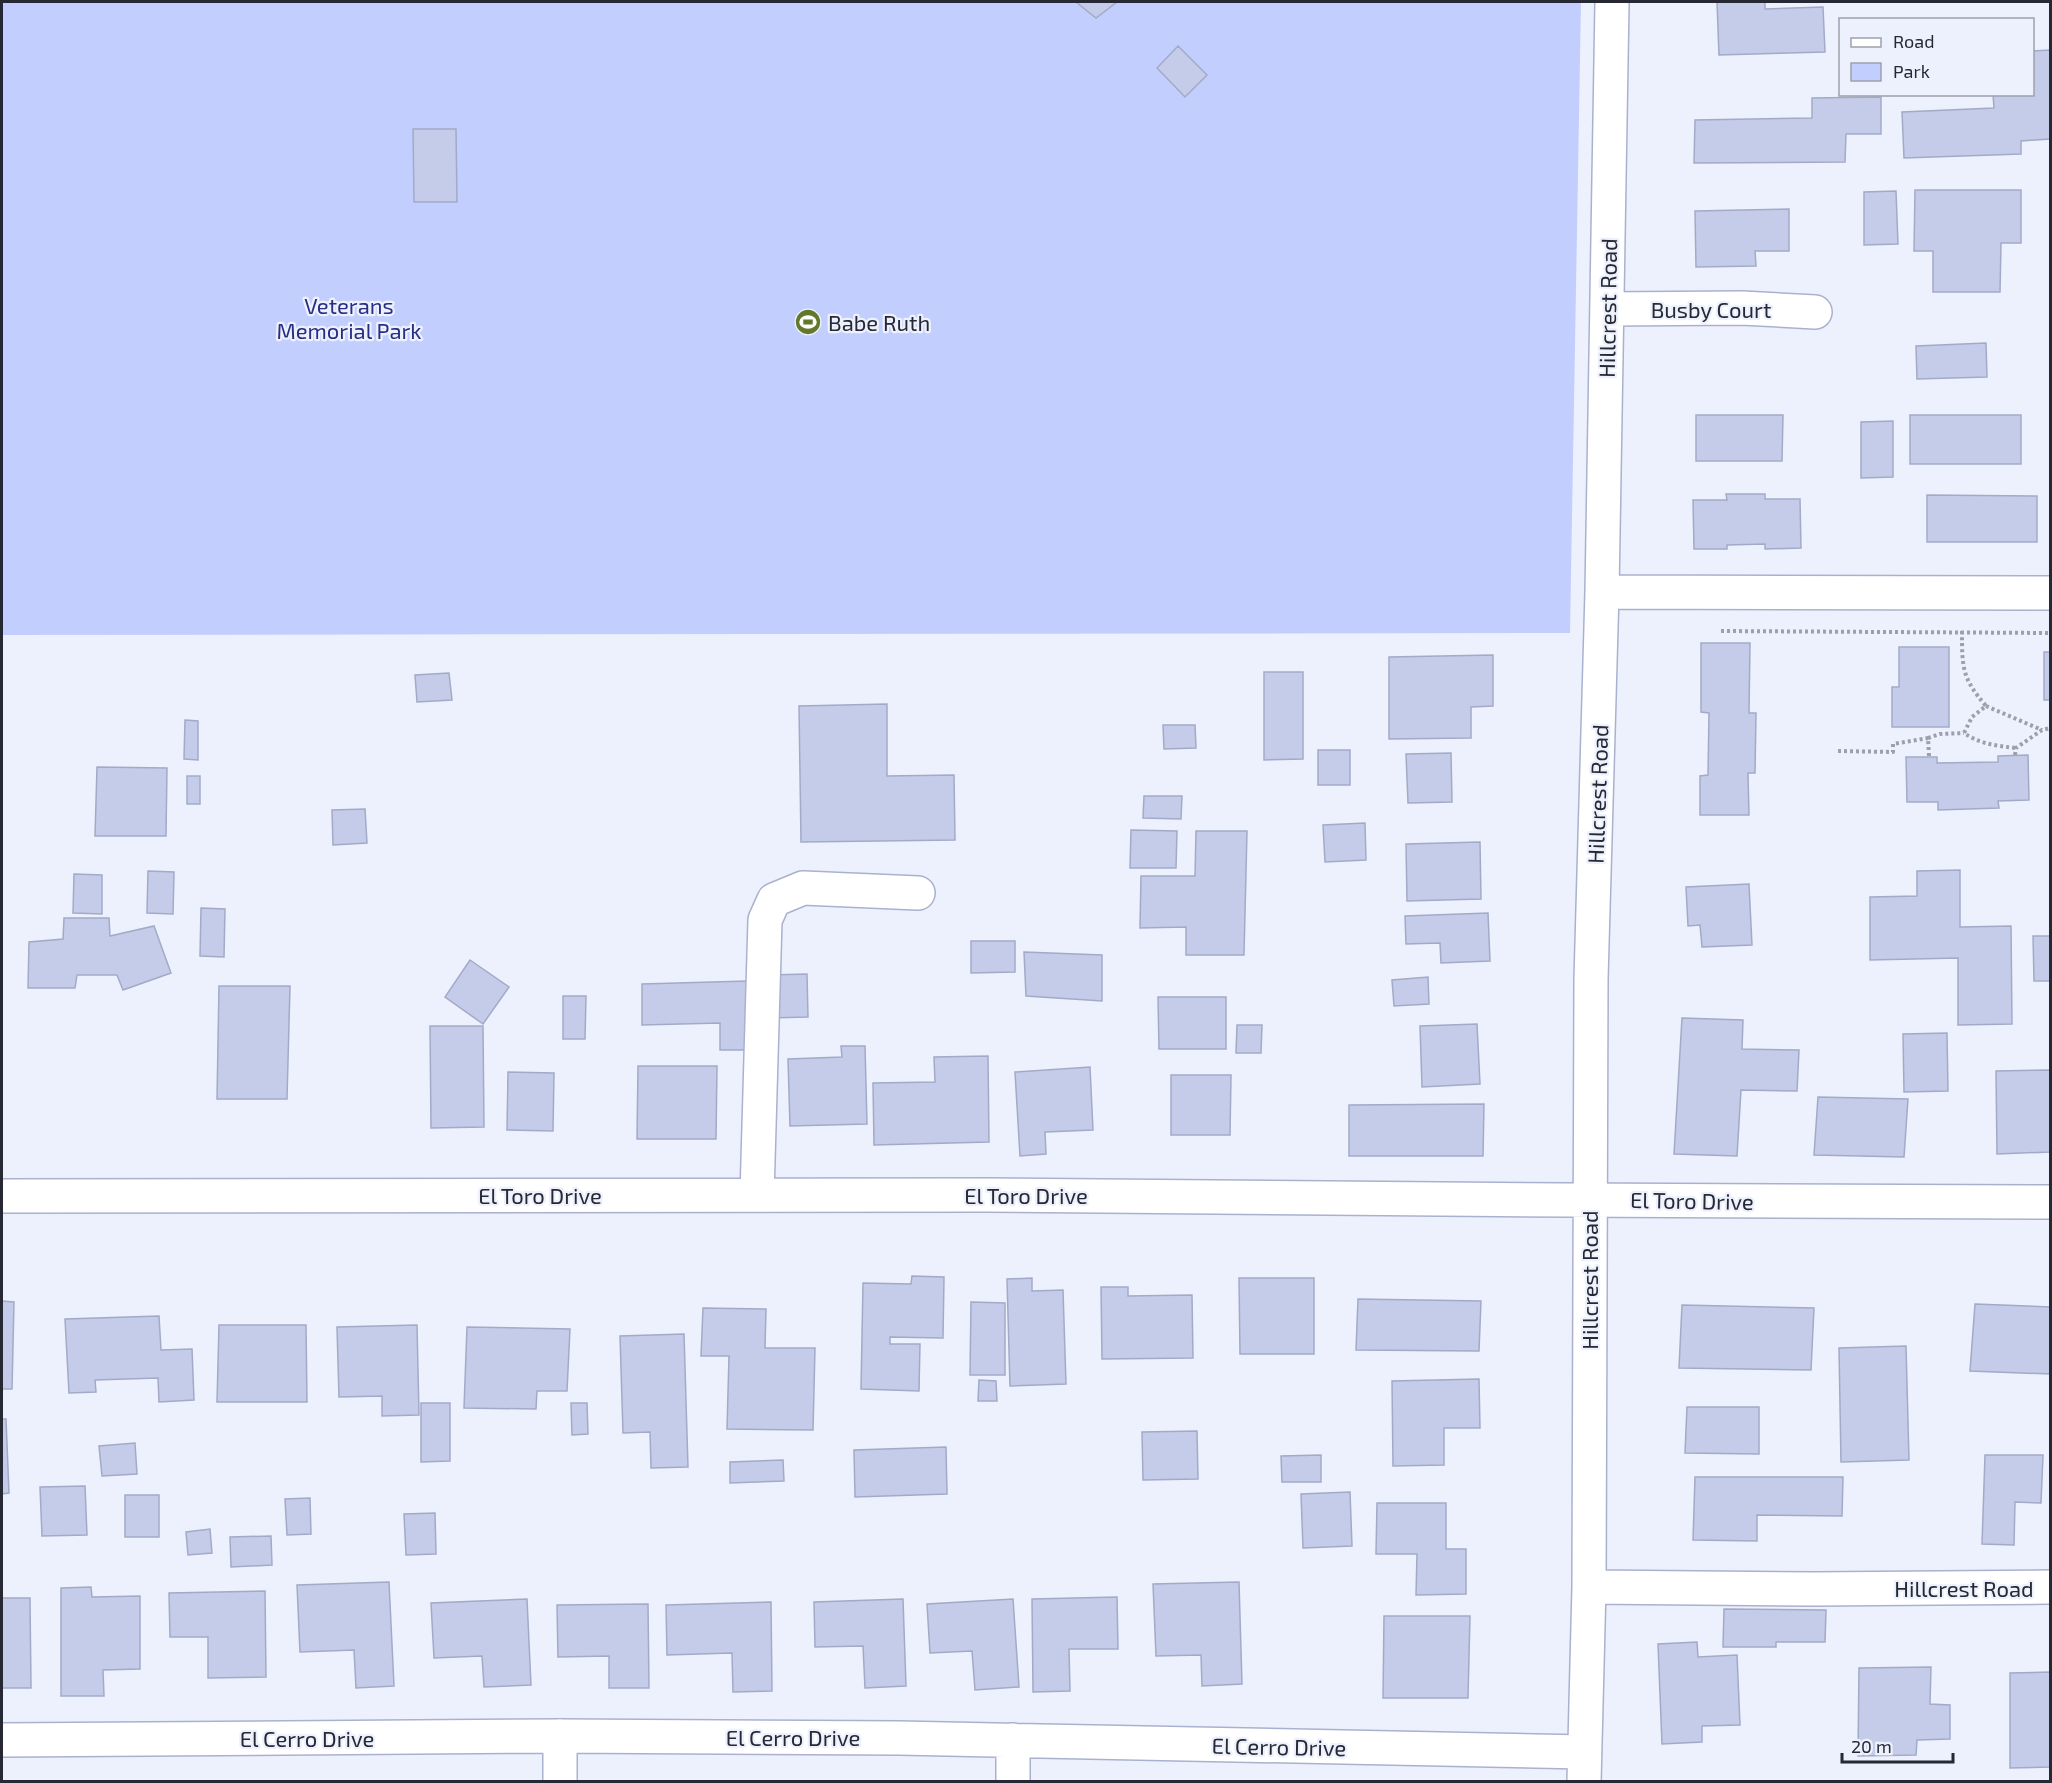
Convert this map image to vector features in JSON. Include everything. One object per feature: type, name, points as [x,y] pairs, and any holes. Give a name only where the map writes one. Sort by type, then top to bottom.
[{"type":"street","name":"Hillcrest Road","points":[[1584,1767],[1589,1587],[1591,979],[1602,592],[1612,2]]},
{"type":"street","name":"Busby Court","points":[[1607,309],[1742,308],[1815,312]]},
{"type":"street","points":[[1602,592],[2050,593]]},
{"type":"street","points":[[757,1195],[765,920],[774,900],[803,888],[918,893]]},
{"type":"street","name":"El Toro Drive","points":[[2,1196],[757,1195],[2050,1202]]},
{"type":"street","name":"Hillcrest Road","points":[[1589,1587],[1803,1589],[2050,1587]]},
{"type":"street","points":[[560,1736],[560,1782]]},
{"type":"street","name":"El Cerro Drive","points":[[2,1740],[560,1736],[1013,1740],[1584,1767]]},
{"type":"street","points":[[1012,1782],[1013,1740]]},
{"type":"path","points":[[1962,632],[1964,672],[1972,689],[1986,706],[2042,730]]},
{"type":"path","points":[[1964,733],[1972,717],[1986,706]]},
{"type":"path","points":[[2014,755],[2016,748],[2042,730],[2050,728]]},
{"type":"path","points":[[1838,751],[1893,752],[1893,744],[1941,734],[1964,733],[1974,740],[2016,748]]},
{"type":"path","points":[[1928,738],[1929,756]]},
{"type":"green space","name":"Veterans Memorial Park","points":[[2,2],[1581,2],[1570,633],[2,635]]},
{"type":"building","points":[[1076,2],[1117,2],[1096,18]]},
{"type":"building","points":[[1717,2],[1765,2],[1765,9],[1823,7],[1825,52],[1719,55]]},
{"type":"building","points":[[1178,46],[1207,75],[1185,97],[1157,68]]},
{"type":"building","points":[[2050,50],[2050,139],[2021,141],[2021,154],[1904,158],[1902,112],[1994,108],[1993,96],[2034,96],[2034,51]]},
{"type":"building","points":[[1881,97],[1881,134],[1846,134],[1845,162],[1694,163],[1695,120],[1812,118],[1812,98]]},
{"type":"building","points":[[413,129],[456,129],[457,202],[414,202]]},
{"type":"building","points":[[1915,190],[2021,190],[2021,243],[2001,243],[2000,292],[1933,292],[1933,251],[1914,251]]},
{"type":"building","points":[[1896,191],[1898,244],[1864,245],[1864,192]]},
{"type":"building","points":[[1789,209],[1789,251],[1755,251],[1756,266],[1696,267],[1695,211]]},
{"type":"building","points":[[1986,343],[1987,377],[1917,379],[1916,346]]},
{"type":"building","points":[[1696,415],[1783,415],[1782,461],[1696,461]]},
{"type":"building","points":[[1910,415],[2021,415],[2021,464],[1910,464]]},
{"type":"building","points":[[1893,421],[1893,477],[1861,478],[1861,422]]},
{"type":"building","points":[[1726,494],[1765,494],[1765,499],[1800,499],[1801,548],[1765,549],[1765,544],[1727,545],[1727,549],[1694,549],[1693,500],[1727,500]]},
{"type":"building","points":[[1927,495],[2037,496],[2037,542],[1927,542]]},
{"type":"building","points":[[1701,643],[1750,643],[1749,713],[1756,713],[1755,773],[1748,773],[1749,815],[1700,815],[1700,776],[1708,775],[1709,713],[1701,712]]},
{"type":"building","points":[[1899,647],[1949,647],[1949,727],[1892,727],[1892,687],[1899,687]]},
{"type":"building","points":[[2044,652],[2050,652],[2050,700],[2044,700]]},
{"type":"building","points":[[1493,655],[1493,706],[1471,707],[1471,738],[1389,739],[1389,657]]},
{"type":"building","points":[[1264,672],[1303,672],[1303,759],[1264,760]]},
{"type":"building","points":[[449,673],[452,700],[417,702],[415,675]]},
{"type":"building","points":[[887,704],[887,776],[954,775],[955,840],[801,842],[799,706]]},
{"type":"building","points":[[185,720],[198,721],[198,760],[184,759]]},
{"type":"building","points":[[1163,725],[1195,725],[1196,748],[1164,749]]},
{"type":"building","points":[[1318,750],[1350,750],[1350,785],[1318,785]]},
{"type":"building","points":[[1451,753],[1452,802],[1408,803],[1406,754]]},
{"type":"building","points":[[2028,755],[2029,800],[1998,801],[1999,808],[1938,810],[1938,802],[1907,802],[1906,757],[1937,757],[1937,763],[1998,762],[1998,756]]},
{"type":"building","points":[[97,767],[167,768],[166,836],[95,836]]},
{"type":"building","points":[[187,776],[200,776],[200,804],[187,804]]},
{"type":"building","points":[[1144,796],[1182,796],[1181,819],[1143,818]]},
{"type":"building","points":[[365,809],[367,843],[333,845],[332,810]]},
{"type":"building","points":[[1365,823],[1366,860],[1325,862],[1323,825]]},
{"type":"building","points":[[1131,830],[1177,831],[1176,868],[1130,868]]},
{"type":"building","points":[[1196,831],[1247,831],[1244,955],[1186,955],[1186,927],[1140,928],[1141,876],[1195,876]]},
{"type":"building","points":[[1480,842],[1481,899],[1407,901],[1406,844]]},
{"type":"building","points":[[1960,870],[1960,927],[2011,926],[2012,1024],[1958,1025],[1958,958],[1870,960],[1870,897],[1917,896],[1917,871]]},
{"type":"building","points":[[148,871],[174,872],[173,914],[147,913]]},
{"type":"building","points":[[74,874],[102,875],[102,914],[73,913]]},
{"type":"building","points":[[1749,884],[1752,945],[1702,947],[1700,925],[1688,926],[1686,887]]},
{"type":"building","points":[[201,908],[225,909],[224,957],[200,956]]},
{"type":"building","points":[[1488,913],[1490,961],[1441,963],[1440,943],[1406,944],[1405,916]]},
{"type":"building","points":[[64,918],[109,918],[110,936],[154,926],[171,973],[123,990],[117,975],[77,975],[75,988],[28,988],[29,942],[63,939]]},
{"type":"building","points":[[2033,936],[2050,936],[2050,981],[2034,981]]},
{"type":"building","points":[[971,941],[1015,941],[1015,972],[971,973]]},
{"type":"building","points":[[1024,952],[1102,955],[1102,1001],[1026,996]]},
{"type":"building","points":[[470,960],[509,987],[483,1024],[445,997]]},
{"type":"building","points":[[807,974],[808,1017],[769,1018],[769,975]]},
{"type":"building","points":[[1428,977],[1429,1004],[1394,1006],[1392,980]]},
{"type":"building","points":[[747,981],[748,1050],[720,1050],[720,1023],[642,1025],[642,984]]},
{"type":"building","points":[[219,986],[290,986],[287,1099],[217,1099]]},
{"type":"building","points":[[563,996],[586,996],[585,1039],[563,1039]]},
{"type":"building","points":[[1158,997],[1226,997],[1226,1049],[1159,1049]]},
{"type":"building","points":[[1682,1018],[1743,1020],[1742,1049],[1799,1050],[1797,1091],[1741,1090],[1737,1156],[1674,1154]]},
{"type":"building","points":[[1477,1024],[1480,1084],[1422,1087],[1420,1026]]},
{"type":"building","points":[[1237,1025],[1262,1025],[1261,1053],[1236,1053]]},
{"type":"building","points":[[430,1026],[483,1026],[484,1127],[431,1128]]},
{"type":"building","points":[[1947,1033],[1948,1091],[1904,1092],[1903,1034]]},
{"type":"building","points":[[841,1046],[865,1046],[867,1124],[790,1126],[788,1059],[842,1057]]},
{"type":"building","points":[[988,1056],[989,1142],[874,1145],[873,1083],[935,1082],[934,1057]]},
{"type":"building","points":[[638,1066],[717,1066],[716,1139],[637,1139]]},
{"type":"building","points":[[1090,1067],[1093,1130],[1045,1132],[1046,1154],[1020,1156],[1015,1072]]},
{"type":"building","points":[[2050,1070],[2050,1152],[1997,1154],[1996,1071]]},
{"type":"building","points":[[508,1072],[554,1073],[553,1131],[507,1130]]},
{"type":"building","points":[[1171,1075],[1231,1075],[1230,1135],[1171,1135]]},
{"type":"building","points":[[1818,1097],[1908,1099],[1904,1157],[1814,1155]]},
{"type":"building","points":[[1484,1104],[1483,1156],[1349,1156],[1349,1105]]},
{"type":"building","points":[[912,1276],[944,1277],[943,1338],[890,1337],[890,1344],[920,1344],[919,1391],[861,1389],[863,1283],[911,1284]]},
{"type":"building","points":[[1032,1278],[1032,1291],[1063,1290],[1066,1384],[1010,1386],[1007,1279]]},
{"type":"building","points":[[1239,1278],[1314,1278],[1314,1354],[1240,1354]]},
{"type":"building","points":[[1101,1287],[1128,1287],[1128,1296],[1192,1295],[1193,1358],[1102,1359]]},
{"type":"building","points":[[1358,1299],[1481,1301],[1479,1351],[1356,1350]]},
{"type":"building","points":[[2,1301],[14,1302],[12,1389],[2,1389]]},
{"type":"building","points":[[971,1302],[1005,1303],[1005,1375],[970,1375]]},
{"type":"building","points":[[1975,1304],[2050,1307],[2050,1374],[1970,1371]]},
{"type":"building","points":[[1682,1305],[1814,1308],[1811,1370],[1679,1368]]},
{"type":"building","points":[[703,1308],[766,1309],[765,1348],[815,1348],[813,1430],[727,1429],[729,1356],[701,1356]]},
{"type":"building","points":[[159,1316],[161,1350],[192,1349],[194,1400],[159,1402],[158,1378],[95,1380],[96,1392],[69,1393],[65,1319]]},
{"type":"building","points":[[219,1325],[306,1325],[307,1402],[217,1402]]},
{"type":"building","points":[[417,1325],[419,1415],[382,1416],[382,1396],[339,1397],[337,1327]]},
{"type":"building","points":[[467,1327],[570,1329],[567,1391],[537,1391],[536,1409],[464,1408]]},
{"type":"building","points":[[684,1334],[688,1467],[651,1468],[650,1432],[623,1433],[620,1336]]},
{"type":"building","points":[[1906,1346],[1909,1460],[1841,1462],[1839,1348]]},
{"type":"building","points":[[1479,1379],[1480,1428],[1444,1428],[1444,1465],[1393,1466],[1392,1381]]},
{"type":"building","points":[[979,1380],[996,1381],[997,1401],[978,1401]]},
{"type":"building","points":[[421,1403],[450,1403],[450,1461],[421,1462]]},
{"type":"building","points":[[571,1403],[587,1403],[588,1434],[572,1435]]},
{"type":"building","points":[[1687,1407],[1759,1407],[1759,1454],[1685,1453]]},
{"type":"building","points":[[2,1419],[6,1419],[9,1493],[2,1494]]},
{"type":"building","points":[[1197,1431],[1198,1479],[1143,1480],[1142,1432]]},
{"type":"building","points":[[135,1443],[137,1474],[102,1476],[99,1446]]},
{"type":"building","points":[[946,1447],[947,1494],[855,1497],[854,1450]]},
{"type":"building","points":[[1321,1455],[1321,1482],[1282,1482],[1281,1456]]},
{"type":"building","points":[[1985,1455],[2043,1455],[2041,1503],[2015,1502],[2014,1545],[1982,1544]]},
{"type":"building","points":[[783,1460],[784,1481],[730,1483],[730,1462]]},
{"type":"building","points":[[1695,1477],[1843,1477],[1842,1516],[1757,1515],[1757,1541],[1693,1540]]},
{"type":"building","points":[[85,1486],[87,1535],[42,1536],[40,1487]]},
{"type":"building","points":[[1350,1492],[1352,1546],[1303,1548],[1301,1494]]},
{"type":"building","points":[[125,1495],[159,1495],[159,1537],[125,1537]]},
{"type":"building","points":[[310,1498],[311,1534],[287,1535],[285,1499]]},
{"type":"building","points":[[1377,1503],[1446,1503],[1446,1549],[1466,1549],[1466,1594],[1416,1595],[1417,1554],[1376,1554]]},
{"type":"building","points":[[435,1513],[436,1554],[406,1555],[404,1514]]},
{"type":"building","points":[[210,1529],[212,1553],[188,1555],[186,1532]]},
{"type":"building","points":[[271,1536],[272,1565],[231,1567],[230,1537]]},
{"type":"building","points":[[389,1582],[394,1686],[356,1688],[354,1650],[300,1652],[297,1585]]},
{"type":"building","points":[[1239,1582],[1242,1684],[1202,1686],[1201,1655],[1156,1656],[1153,1584]]},
{"type":"building","points":[[91,1587],[92,1597],[140,1596],[140,1669],[103,1670],[104,1696],[61,1696],[61,1588]]},
{"type":"building","points":[[265,1591],[266,1677],[208,1678],[208,1637],[170,1637],[169,1593]]},
{"type":"building","points":[[1117,1597],[1118,1649],[1069,1649],[1070,1691],[1033,1692],[1032,1599]]},
{"type":"building","points":[[2,1598],[30,1598],[31,1688],[2,1688]]},
{"type":"building","points":[[527,1599],[531,1685],[484,1687],[482,1656],[434,1658],[431,1603]]},
{"type":"building","points":[[903,1599],[906,1686],[865,1688],[863,1646],[815,1647],[814,1602]]},
{"type":"building","points":[[1013,1599],[1019,1687],[975,1690],[972,1651],[930,1653],[927,1604]]},
{"type":"building","points":[[771,1602],[772,1691],[733,1692],[732,1653],[667,1655],[666,1605]]},
{"type":"building","points":[[648,1604],[649,1688],[609,1688],[609,1656],[558,1657],[557,1605]]},
{"type":"building","points":[[1724,1609],[1826,1610],[1825,1642],[1776,1642],[1776,1647],[1723,1647]]},
{"type":"building","points":[[1384,1616],[1470,1616],[1468,1698],[1383,1698]]},
{"type":"building","points":[[1697,1642],[1698,1657],[1737,1655],[1740,1725],[1702,1726],[1702,1742],[1662,1744],[1658,1644]]},
{"type":"building","points":[[1931,1667],[1930,1704],[1950,1705],[1950,1739],[1917,1740],[1916,1755],[1858,1756],[1859,1668]]},
{"type":"building","points":[[2050,1672],[2050,1767],[2010,1768],[2010,1673]]},
{"type":"place","name":"Babe Ruth","points":[[808,322]]}]
